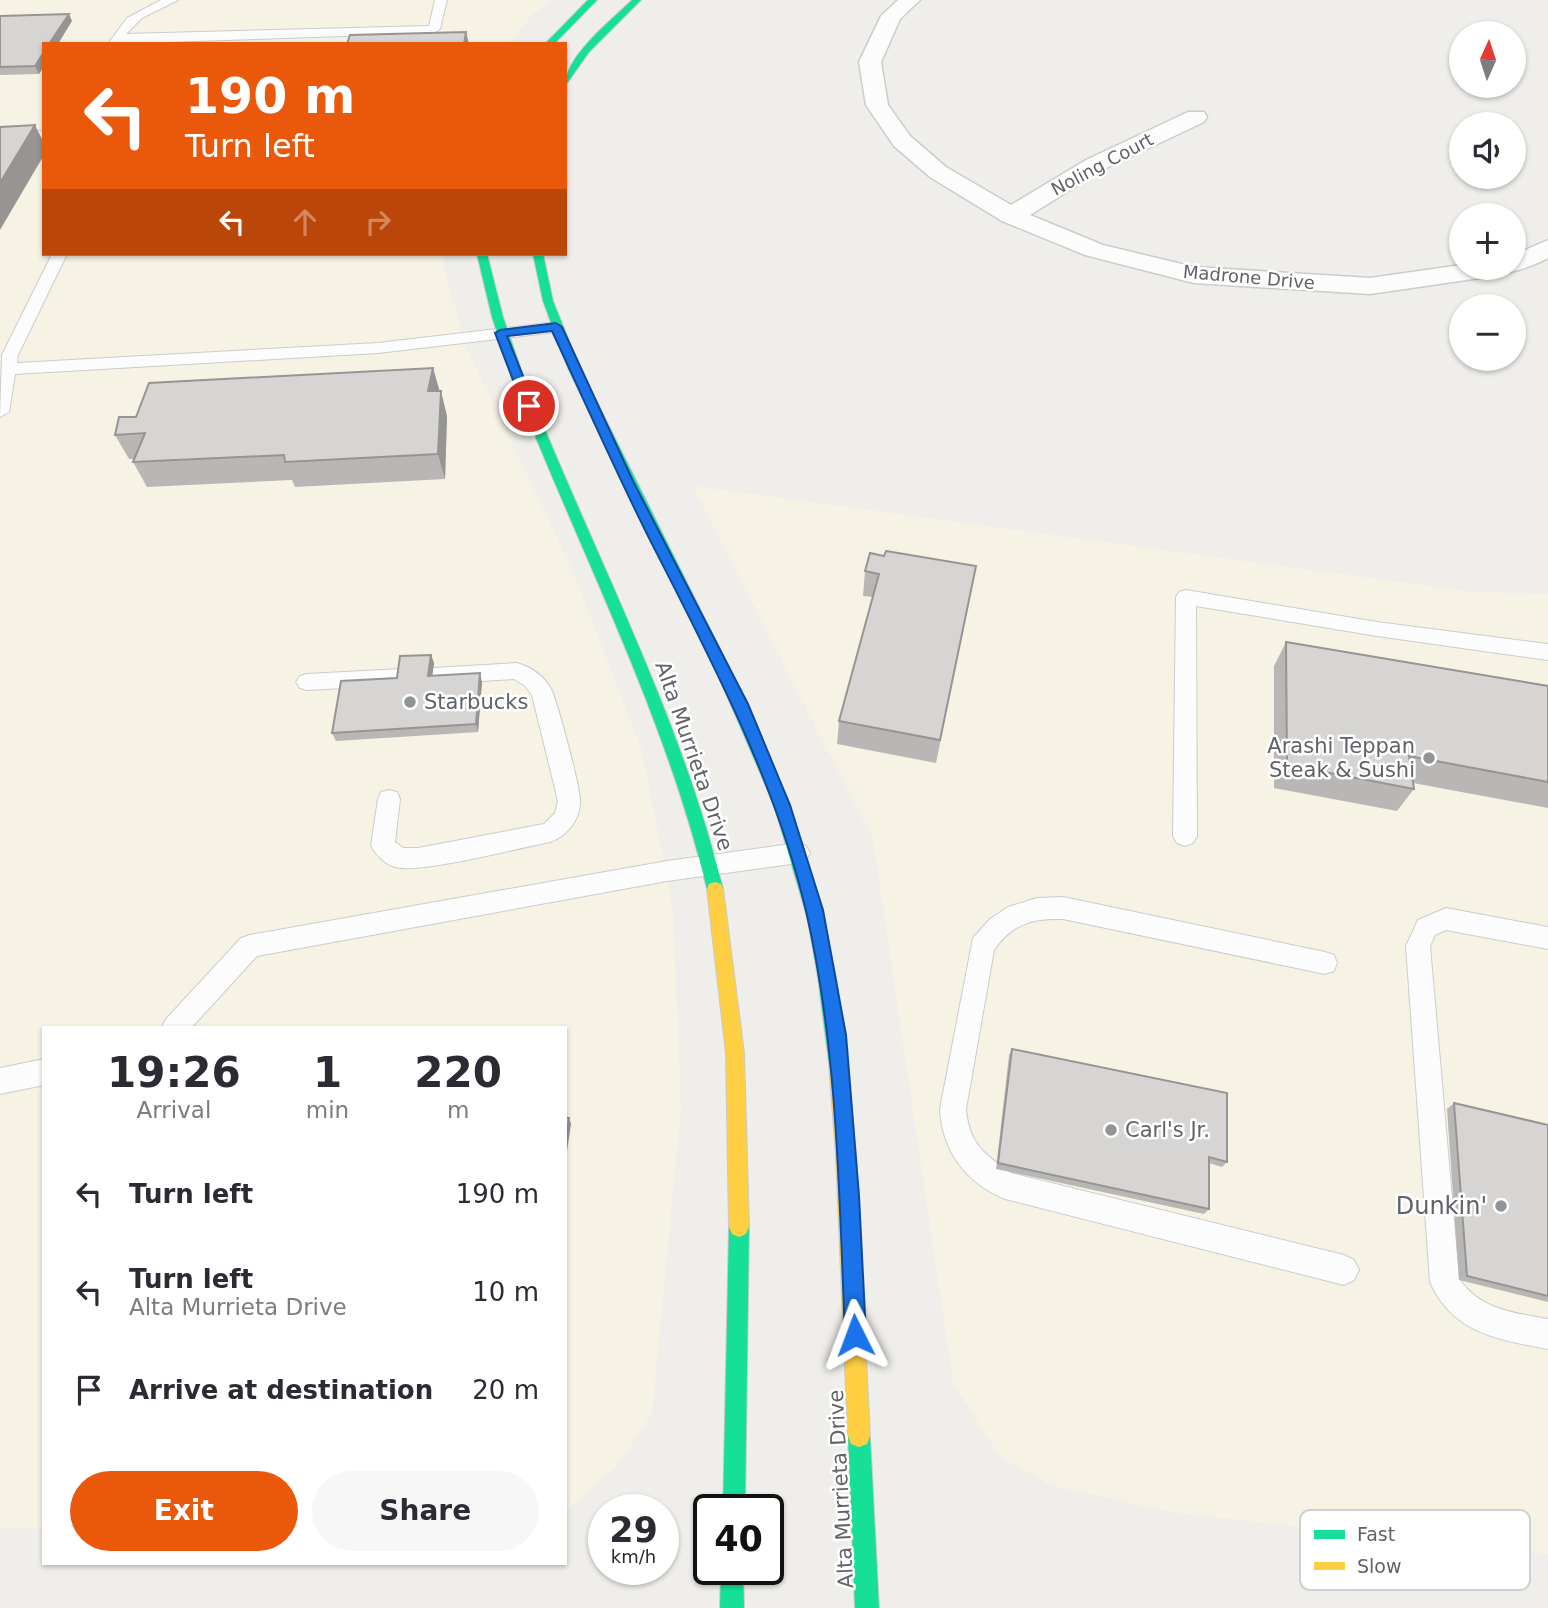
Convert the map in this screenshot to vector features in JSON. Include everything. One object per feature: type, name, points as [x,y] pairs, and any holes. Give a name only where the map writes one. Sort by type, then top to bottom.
[{"type":"street","points":[[551,42],[593,0]]},
{"type":"street","points":[[567,80],[586,50],[637,0]]},
{"type":"street","name":"Madrone Drive","points":[[910,0],[891,16],[870,62],[877,105],[902,141],[938,172],[1011,216],[1094,250],[1194,275],[1370,286],[1449,275]]},
{"type":"street","name":"Noling Court","points":[[1011,216],[1094,165],[1196,117]]},
{"type":"street","points":[[1526,259],[1548,248]]},
{"type":"street","name":"Alta Murrieta Drive","points":[[482,256],[500,333],[539,432],[640,663],[670,741],[710,864],[724,940],[738,1085],[740,1200],[734,1494]]},
{"type":"street","name":"Alta Murrieta Drive","points":[[538,256],[556,327],[627,481],[740,704],[782,805],[798,853],[826,965],[837,1035],[849,1196],[867,1608]]},
{"type":"street","points":[[732,1608],[733,1585]]},
{"type":"lane","points":[[116,41],[125,24],[144,10],[172,0]]},
{"type":"lane","points":[[116,41],[434,29],[441,0]]},
{"type":"lane","points":[[0,136],[42,135]]},
{"type":"lane","points":[[0,412],[10,355],[58,256]]},
{"type":"lane","points":[[8,369],[378,348],[556,327]]},
{"type":"lane","points":[[1185,836],[1186,597],[1377,629],[1548,652]]},
{"type":"lane","points":[[389,799],[383,846],[398,858],[418,858],[550,832],[565,818],[569,801],[542,692],[531,679],[517,671],[432,676]]},
{"type":"lane","points":[[307,682],[401,677]]},
{"type":"lane","points":[[176,1026],[250,946],[710,864],[798,853]]},
{"type":"lane","points":[[1325,963],[1063,908],[1046,907],[1016,914],[996,925],[982,946],[953,1110],[953,1128],[964,1154],[1005,1185],[1344,1270]]},
{"type":"lane","points":[[1548,938],[1447,919],[1431,923],[1420,932],[1418,946],[1445,1282],[1451,1295],[1468,1311],[1492,1322],[1548,1335]]},
{"type":"lane","points":[[0,1080],[42,1072]]},
{"type":"shaded area","points":[[0,0],[552,0],[531,16],[511,42],[42,42],[42,256],[443,256],[444,269],[467,349],[574,574],[642,751],[673,911],[681,1108],[652,1413],[618,1465],[567,1510],[567,1026],[42,1026],[42,1528],[0,1528]]},
{"type":"shaded area","points":[[693,486],[1473,592],[1548,594],[1548,1554],[1530,1552],[1530,1510],[1300,1510],[1300,1527],[1177,1513],[1050,1485],[999,1456],[953,1382],[873,839]]},
{"type":"building","points":[[69,14],[50,42],[42,42],[42,55],[35,66],[0,67],[0,16]]},
{"type":"building","points":[[466,32],[464,42],[348,42],[350,35]]},
{"type":"building","points":[[35,125],[0,183],[0,127]]},
{"type":"building","points":[[433,368],[428,391],[441,391],[438,454],[285,462],[284,455],[133,462],[145,433],[115,435],[119,417],[136,417],[149,383]]},
{"type":"building","points":[[886,551],[976,566],[940,740],[839,721],[879,574],[865,571],[870,553],[884,556]]},
{"type":"building","points":[[1286,642],[1548,686],[1548,782],[1409,756],[1414,789],[1287,765]]},
{"type":"building","points":[[431,655],[428,676],[480,673],[476,724],[332,733],[341,681],[397,678],[400,656]]},
{"type":"building","name":"Carl's Jr.","points":[[1012,1049],[1227,1093],[1227,1162],[1209,1157],[1209,1209],[998,1163]]},
{"type":"building","name":"Dunkin'","points":[[1454,1103],[1548,1125],[1548,1296],[1467,1276]]},
{"type":"traffic: fast","points":[[551,42],[593,0]]},
{"type":"traffic: fast","points":[[567,80],[586,50],[637,0]]},
{"type":"traffic: fast","points":[[482,256],[497,317],[518,378],[671,740],[703,840],[715,889]]},
{"type":"traffic: fast","points":[[538,256],[548,301],[574,368],[720,663],[782,805],[816,920],[838,1063]]},
{"type":"traffic: fast","points":[[734,1494],[739,1227]]},
{"type":"traffic: fast","points":[[859,1436],[867,1608]]},
{"type":"traffic: fast","points":[[732,1585],[732,1608]]},
{"type":"traffic: slow","points":[[715,889],[735,1053],[739,1227]]},
{"type":"traffic: slow","points":[[838,1063],[846,1155],[859,1436]]},
{"type":"place","name":"Starbucks","points":[[410,702]]},
{"type":"place","name":"Arashi Teppan Steak & Sushi","points":[[1429,758]]},
{"type":"place","name":"Carl's Jr.","points":[[1111,1130]]},
{"type":"place","name":"Dunkin'","points":[[1501,1206]]},
{"type":"route","points":[[529,406],[500,333],[556,327],[627,481],[740,704],[782,805],[814,910],[837,1035],[849,1196],[855,1335]]}]
